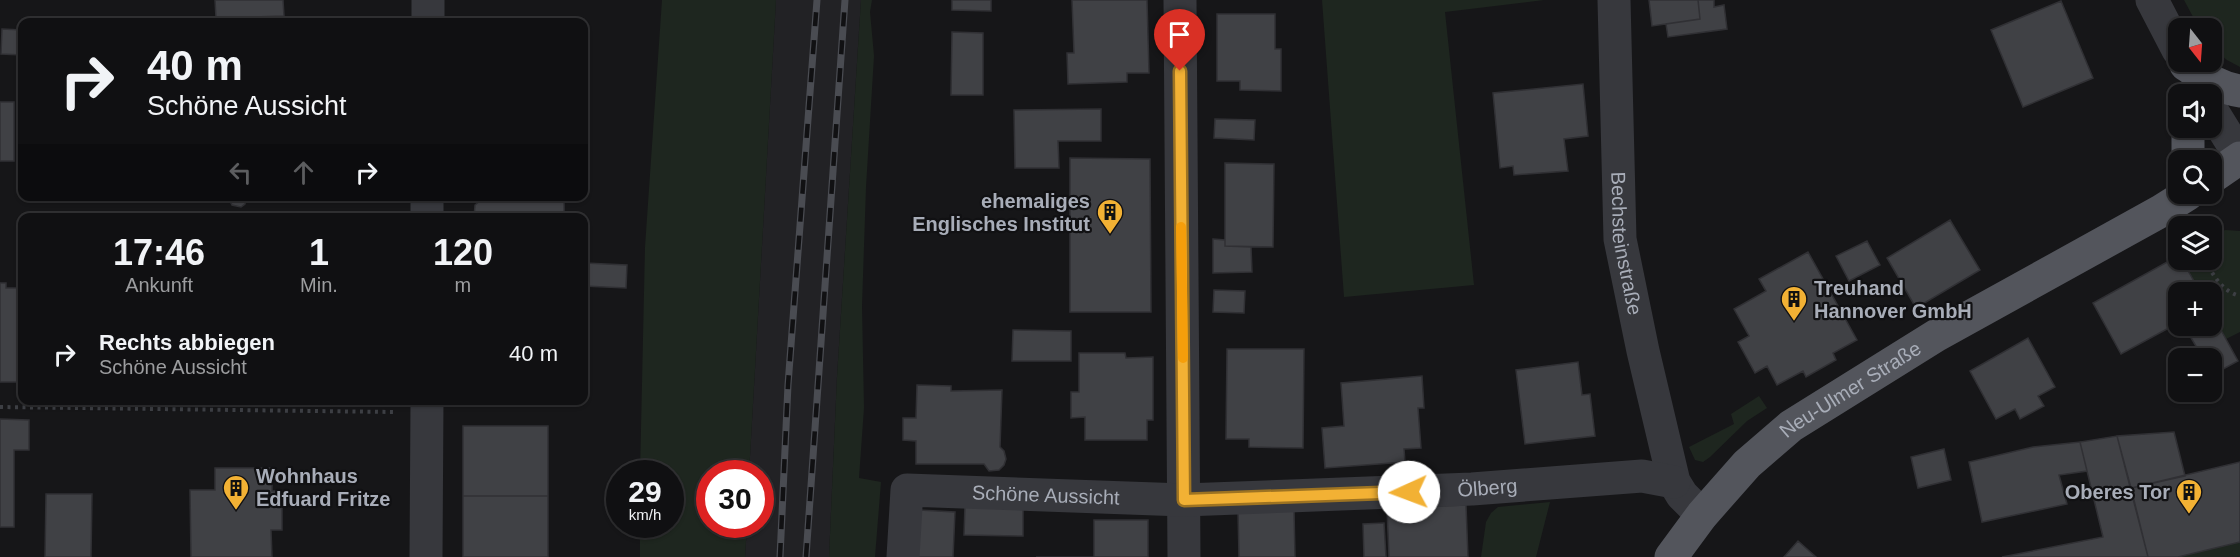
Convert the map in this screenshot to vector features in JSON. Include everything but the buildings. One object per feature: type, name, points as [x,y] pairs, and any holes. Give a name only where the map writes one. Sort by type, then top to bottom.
[{"type":"main road","points":[[2191,72],[2229,90],[2240,91]]},
{"type":"main road","points":[[2222,170],[2240,157]]},
{"type":"main road","name":"Neu-Ulmer Straße","points":[[1671,557],[1702,515],[1747,464],[1791,426],[1937,335],[2168,203]]},
{"type":"street","points":[[428,0],[428,18]]},
{"type":"street","points":[[1180,0],[1184,557]]},
{"type":"street","name":"Bechsteinstraße","points":[[1614,0],[1620,239],[1643,351],[1674,482]]},
{"type":"street","points":[[2152,0],[2168,34]]},
{"type":"street","points":[[2222,127],[2240,157]]},
{"type":"street","points":[[426,557],[427,407]]},
{"type":"street","name":"Ölberg","points":[[1184,500],[1472,489],[1642,476],[1674,482]]},
{"type":"street","points":[[1674,482],[1682,495],[1702,515]]},
{"type":"street","name":"Schöne Aussicht","points":[[903,557],[907,490],[1184,500]]},
{"type":"path","points":[[2210,270],[2226,291],[2240,296]]},
{"type":"path","points":[[0,407],[72,409],[427,407]]},
{"type":"shaded area","points":[[662,0],[776,0],[750,460],[696,460],[696,538],[746,538],[745,557],[640,557],[640,538],[684,538],[684,460],[640,460],[645,247]]},
{"type":"shaded area","points":[[776,0],[861,0],[837,377],[829,557],[745,557],[746,538],[774,538],[774,460],[750,460]]},
{"type":"shaded area","points":[[861,0],[872,0],[870,12],[874,56],[866,187],[862,306],[864,408],[859,478],[881,482],[875,557],[829,557],[837,377]]},
{"type":"shaded area","points":[[1322,0],[1544,0],[1445,12],[1474,285],[1344,297]]},
{"type":"shaded area","points":[[2184,0],[2240,0],[2240,67],[2222,56],[2222,18],[2194,18]]},
{"type":"shaded area","points":[[2240,231],[2240,332],[2226,339],[2222,332],[2222,282],[2194,282],[2188,270],[2222,270],[2222,232]]},
{"type":"shaded area","points":[[1759,396],[1767,408],[1747,421],[1710,457],[1703,462],[1695,460],[1689,447],[1734,424],[1731,414]]},
{"type":"shaded area","points":[[1550,502],[1536,557],[1481,557],[1486,522],[1498,507]]},
{"type":"shaded area","points":[[2240,542],[2240,557],[2178,557]]},
{"type":"railway","points":[[780,557],[788,385],[817,0]]},
{"type":"railway","points":[[806,557],[845,0]]},
{"type":"slow traffic","points":[[1181,227],[1183,358]]},
{"type":"place","name":"ehemaliges Englisches Institut","points":[[1110,235]]},
{"type":"place","name":"Treuhand Hannover GmbH","points":[[1794,322]]},
{"type":"place","name":"Wohnhaus Edfuard Fritze","points":[[236,511]]},
{"type":"place","name":"Oberes Tor","points":[[2189,515]]},
{"type":"route","points":[[1180,71],[1184,500],[1409,492]]}]
